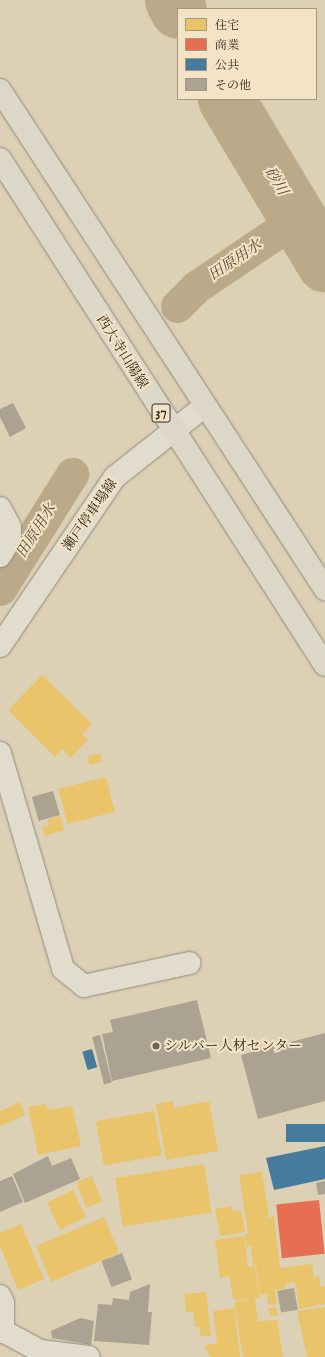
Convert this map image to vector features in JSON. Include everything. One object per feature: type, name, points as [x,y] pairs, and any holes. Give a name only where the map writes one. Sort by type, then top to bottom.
[{"type":"main road","points":[[0,90],[325,588]]},
{"type":"main road","name":"西大寺山陽線","points":[[0,159],[173,432],[325,665]]},
{"type":"street","name":"瀬戸停車場線","points":[[0,646],[115,477],[205,406]]},
{"type":"street","points":[[0,508],[10,527],[10,540],[0,556]]},
{"type":"street","points":[[0,753],[63,969],[84,986],[190,963]]},
{"type":"street","points":[[0,1296],[3,1303],[2,1331],[40,1351],[89,1357]]},
{"type":"building: 住宅","points":[[42,675],[92,724],[82,734],[88,740],[70,758],[62,749],[55,757],[8,710]]},
{"type":"building: 住宅","points":[[100,753],[102,762],[89,765],[87,756]]},
{"type":"building: 住宅","points":[[106,777],[115,812],[67,824],[58,789]]},
{"type":"building: 住宅","points":[[60,816],[64,830],[45,836],[42,827],[49,825],[47,820]]},
{"type":"building: 住宅","points":[[173,1101],[174,1108],[209,1101],[218,1151],[166,1160],[156,1104]]},
{"type":"building: 住宅","points":[[20,1102],[25,1115],[0,1126],[0,1111]]},
{"type":"building: 住宅","points":[[46,1104],[48,1110],[72,1106],[81,1146],[38,1155],[28,1107]]},
{"type":"building: 住宅","points":[[154,1111],[162,1155],[104,1166],[96,1121]]},
{"type":"building: 住宅","points":[[204,1164],[212,1212],[123,1226],[115,1178]]},
{"type":"building: 住宅","points":[[262,1172],[269,1217],[258,1219],[274,1217],[280,1268],[312,1264],[314,1277],[319,1276],[321,1287],[325,1286],[325,1304],[299,1309],[295,1282],[285,1284],[285,1289],[275,1290],[277,1304],[268,1305],[267,1294],[260,1295],[256,1266],[258,1265],[253,1266],[251,1246],[246,1247],[245,1234],[248,1234],[239,1175]]},
{"type":"building: 住宅","points":[[92,1176],[102,1201],[86,1207],[76,1182]]},
{"type":"building: 住宅","points":[[73,1190],[86,1217],[60,1230],[47,1203]]},
{"type":"building: 住宅","points":[[232,1206],[233,1212],[241,1210],[245,1232],[220,1236],[215,1209]]},
{"type":"building: 住宅","points":[[104,1217],[119,1253],[51,1282],[36,1246]]},
{"type":"building: 住宅","points":[[21,1224],[44,1279],[18,1290],[0,1246],[0,1233]]},
{"type":"building: 住宅","points":[[244,1236],[248,1267],[255,1266],[260,1298],[255,1298],[258,1321],[277,1320],[283,1357],[243,1357],[234,1303],[250,1299],[236,1301],[236,1298],[233,1299],[229,1276],[220,1278],[215,1240]]},
{"type":"building: 住宅","points":[[206,1292],[211,1336],[200,1336],[200,1327],[195,1327],[193,1312],[186,1312],[184,1294]]},
{"type":"building: 住宅","points":[[276,1307],[278,1315],[270,1316],[268,1308]]},
{"type":"building: 住宅","points":[[325,1307],[325,1357],[307,1357],[297,1311]]},
{"type":"building: 住宅","points":[[234,1308],[240,1357],[211,1357],[204,1346],[217,1343],[213,1311]]},
{"type":"building: 商業","points":[[319,1200],[325,1254],[282,1258],[276,1204]]},
{"type":"building: 公共","points":[[92,1049],[97,1067],[88,1070],[82,1052]]},
{"type":"building: 公共","points":[[286,1124],[325,1124],[325,1142],[286,1142]]},
{"type":"building: 公共","points":[[325,1146],[325,1179],[274,1190],[266,1158]]},
{"type":"building: その他","points":[[13,403],[26,428],[10,437],[0,417],[0,409]]},
{"type":"building: その他","points":[[53,791],[60,815],[39,821],[32,797]]},
{"type":"building: その他","name":"シルバー人材センター","points":[[197,1000],[211,1058],[112,1081],[102,1034],[113,1032],[110,1020]]},
{"type":"building: その他","points":[[325,1033],[325,1101],[258,1119],[241,1055]]},
{"type":"building: その他","points":[[100,1035],[112,1083],[104,1084],[92,1037]]},
{"type":"building: その他","points":[[48,1156],[52,1166],[71,1158],[80,1179],[25,1203],[13,1174]]},
{"type":"building: その他","points":[[12,1176],[23,1202],[0,1212],[0,1181]]},
{"type":"building: その他","points":[[325,1181],[325,1194],[318,1195],[316,1183]]},
{"type":"building: その他","points":[[122,1253],[132,1279],[111,1287],[101,1261]]},
{"type":"building: その他","points":[[150,1284],[148,1312],[152,1312],[149,1345],[94,1341],[98,1304],[112,1305],[113,1298],[129,1300],[130,1292]]},
{"type":"building: その他","points":[[294,1288],[298,1310],[281,1313],[277,1291]]},
{"type":"building: その他","points":[[80,1318],[94,1321],[91,1345],[52,1338],[51,1331]]},
{"type":"waterway","name":"砂川","points":[[173,0],[177,8]]},
{"type":"waterway","name":"砂川","points":[[227,100],[325,264]]},
{"type":"waterway","name":"田原用水","points":[[177,306],[196,287],[297,219]]},
{"type":"waterway","name":"田原用水","points":[[0,589],[72,474]]},
{"type":"place","name":"シルバー人材センター","points":[[156,1046]]}]
